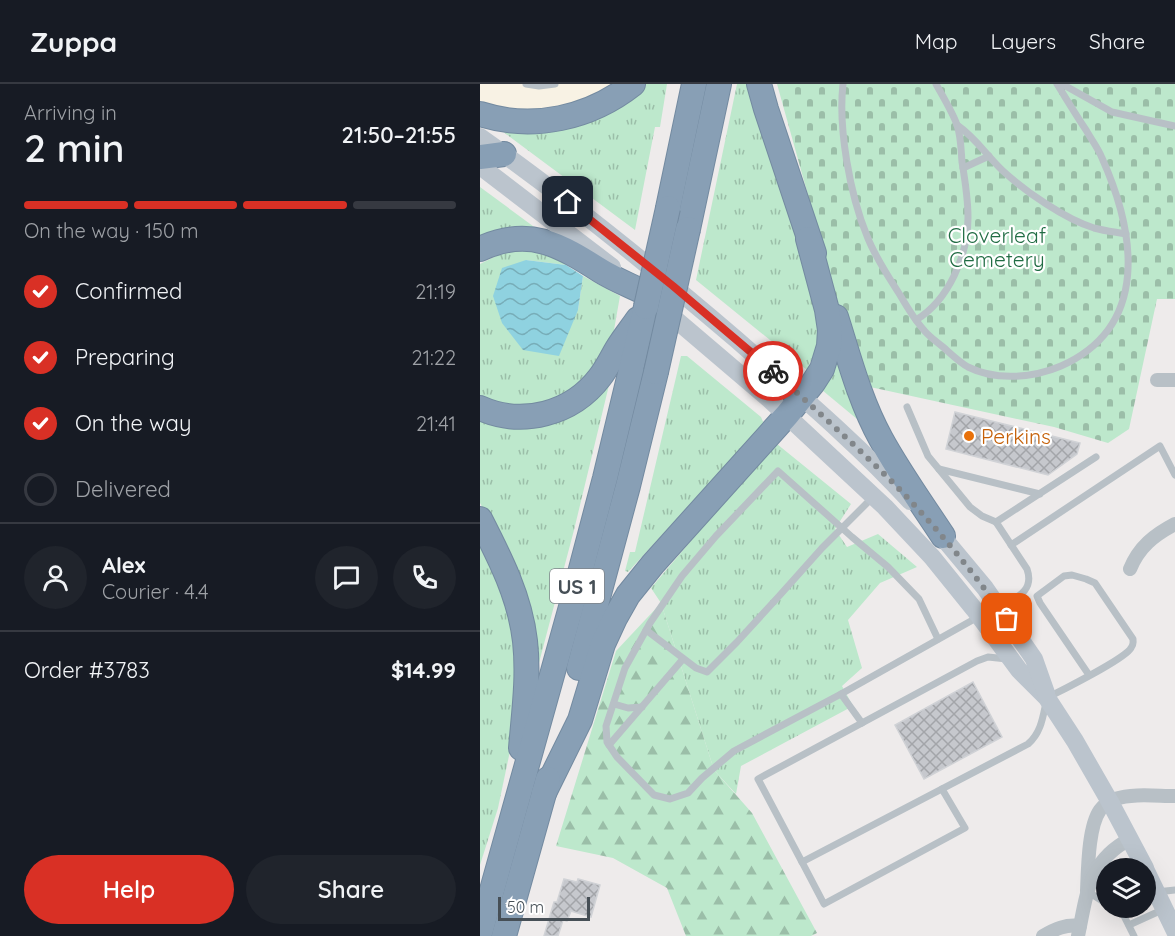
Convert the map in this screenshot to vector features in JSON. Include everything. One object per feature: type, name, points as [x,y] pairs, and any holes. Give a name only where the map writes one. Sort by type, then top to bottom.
[{"type":"highway","points":[[480,114],[499,119],[522,121],[554,119],[593,108],[633,84]]},
{"type":"highway","points":[[480,408],[498,415],[525,417],[562,408],[579,397],[600,378],[610,362],[626,353],[645,300],[668,208],[694,84]]},
{"type":"highway","name":"US 1","points":[[504,936],[606,572],[656,372],[718,84]]},
{"type":"highway","points":[[544,794],[579,720],[603,644],[628,595],[794,406],[813,383],[827,356],[830,338],[829,320],[808,239],[759,84]]},
{"type":"highway","points":[[480,157],[504,154]]},
{"type":"highway","points":[[480,249],[508,240],[528,239],[548,243],[569,251],[645,300]]},
{"type":"highway","points":[[808,239],[825,281],[875,428],[943,536]]},
{"type":"highway","name":"US 1","points":[[480,933],[572,607],[605,478],[626,353]]},
{"type":"highway","points":[[480,519],[510,583],[525,639],[526,699],[513,816]]},
{"type":"main road","points":[[480,137],[568,202],[769,368],[794,406],[810,437],[919,543],[979,616],[1019,670],[1047,698],[1080,749],[1139,858]]},
{"type":"main road","points":[[480,166],[578,240],[645,300],[677,319],[794,406],[846,437],[901,490],[971,571],[1034,659],[1047,698]]},
{"type":"main road","points":[[810,437],[816,432],[825,431],[846,437]]},
{"type":"main road","points":[[1156,892],[1175,931]]},
{"type":"street","points":[[1157,380],[1175,380]]},
{"type":"street","points":[[1130,569],[1143,546],[1175,524]]},
{"type":"street","points":[[1079,931],[1087,891],[1088,862],[1094,825],[1101,808],[1110,802],[1129,796],[1175,796]]},
{"type":"street","points":[[1087,891],[1105,856],[1130,839]]},
{"type":"street","points":[[1043,936],[1064,926],[1074,925],[1079,931]]},
{"type":"lane","points":[[526,84],[539,86],[555,84]]},
{"type":"lane","points":[[843,84],[846,158],[855,200],[866,235],[878,260],[923,330],[968,367],[989,374],[1007,376],[1025,376],[1055,369],[1074,360],[1092,347],[1106,334],[1116,317],[1124,301],[1127,286],[1126,234],[1118,198],[1101,156],[1057,84]]},
{"type":"lane","points":[[916,320],[927,313],[945,293],[952,280],[960,261],[968,218],[957,125],[936,84]]},
{"type":"lane","points":[[1062,84],[1112,112],[1175,126]]},
{"type":"lane","points":[[957,125],[1020,185],[1063,213],[1094,228],[1126,234]]},
{"type":"lane","points":[[963,168],[989,156]]},
{"type":"lane","points":[[907,407],[928,456],[970,507],[996,522],[1027,569],[1029,577],[1027,587],[1021,594],[999,608]]},
{"type":"lane","points":[[1011,545],[1160,446],[1175,475]]},
{"type":"lane","points":[[996,522],[1096,457]]},
{"type":"lane","points":[[939,469],[1040,494]]},
{"type":"lane","points":[[939,639],[919,599],[888,567],[778,471],[681,576],[646,630],[626,668],[606,726],[607,742],[617,758],[654,795],[670,799],[688,793],[734,751],[842,694],[939,639],[979,616]]},
{"type":"lane","points":[[646,630],[696,668],[707,672],[873,496]]},
{"type":"lane","points":[[802,862],[1021,748],[1034,739],[1040,729],[1047,698],[1131,650],[1133,639],[1095,584],[1072,575],[1064,576],[1037,596]]},
{"type":"lane","points":[[1027,587],[1037,596],[1089,675]]},
{"type":"lane","points":[[942,789],[965,828],[824,904],[758,778],[977,661],[988,657],[1012,660]]},
{"type":"lane","points":[[609,745],[683,659]]},
{"type":"lane","points":[[842,694],[862,723]]},
{"type":"lane","points":[[614,704],[628,708],[642,707]]},
{"type":"lane","points":[[1156,892],[1175,890]]},
{"type":"lane","points":[[1087,891],[1096,897]]},
{"type":"lane","points":[[1129,925],[1164,909]]},
{"type":"lane","points":[[1125,918],[1134,936]]},
{"type":"shaded area","points":[[480,84],[611,84],[569,108],[513,116],[480,105]]},
{"type":"green space","points":[[643,84],[667,84],[660,127],[655,127],[635,230],[498,128]]},
{"type":"green space","points":[[737,84],[753,84],[821,327],[818,344],[807,370],[696,280]]},
{"type":"green space","name":"Cloverleaf Cemetery","points":[[777,84],[1175,84],[1175,299],[1157,299],[1129,429],[1108,443],[1054,427],[861,385]]},
{"type":"green space","points":[[480,187],[537,229],[480,241]]},
{"type":"green space","points":[[514,247],[568,261],[566,265],[526,260],[578,310],[583,276],[620,296],[611,347],[575,392],[538,408],[496,406],[480,397],[480,264]]},
{"type":"green space","points":[[839,349],[863,424],[822,390]]},
{"type":"green space","points":[[681,356],[687,356],[761,417],[764,424],[628,572],[625,571],[630,552],[635,552]]},
{"type":"green space","points":[[610,381],[535,678],[510,562],[480,503],[480,415],[496,421]]},
{"type":"green space","points":[[777,444],[851,504],[835,529],[847,547],[878,534],[917,567],[880,583],[848,620],[862,668],[842,686],[853,706],[741,766],[736,794],[714,770],[661,603],[651,588],[751,470]]},
{"type":"green space","points":[[480,539],[504,586],[520,645],[518,713],[498,808],[480,865]]},
{"type":"green space","points":[[661,603],[714,770],[752,813],[817,933],[811,936],[686,936],[667,888],[613,858],[556,846],[616,651]]},
{"type":"water","points":[[526,260],[566,265],[583,276],[578,310],[559,356],[523,350],[502,323],[493,296],[502,268]]},
{"type":"building","points":[[955,412],[1080,443],[1077,454],[1048,475],[946,449]]},
{"type":"building","points":[[973,682],[1002,737],[924,779],[895,725]]},
{"type":"building","points":[[564,879],[577,882],[578,879],[600,885],[591,917],[571,911],[567,921],[563,920],[558,936],[544,936],[554,902],[557,902]]},
{"type":"way so far","points":[[773,371],[901,490],[943,536],[1007,619]]},
{"type":"place","name":"Perkins","points":[[969,436]]},
{"type":"route","points":[[568,202],[673,286],[773,371]]}]
